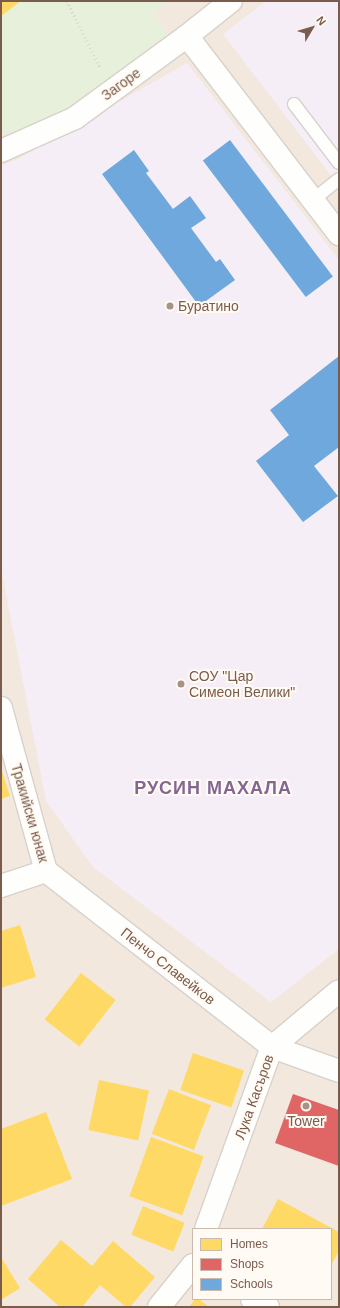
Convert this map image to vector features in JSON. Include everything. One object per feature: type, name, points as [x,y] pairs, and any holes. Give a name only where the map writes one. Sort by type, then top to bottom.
[{"type":"street","name":"Загоре","points":[[1,151],[75,118],[232,1]]},
{"type":"street","points":[[187,36],[339,234]]},
{"type":"street","name":"Тракийски юнак","points":[[1,708],[46,871]]},
{"type":"street","points":[[1,886],[46,871]]},
{"type":"street","name":"Пенчо Славейков","points":[[46,871],[272,1047],[339,1071]]},
{"type":"street","name":"Лука Касъров","points":[[206,1228],[272,1047],[339,991]]},
{"type":"street","points":[[159,1307],[192,1268]]},
{"type":"street","points":[[254,1300],[268,1307]]},
{"type":"lane","points":[[294,104],[339,163]]},
{"type":"lane","points":[[313,200],[339,179]]},
{"type":"path","points":[[67,1],[112,91]]},
{"type":"shaded area","points":[[1,1],[339,1],[339,1307],[1,1307]]},
{"type":"shaded area","points":[[266,1],[339,1],[339,186],[223,34]]},
{"type":"shaded area","points":[[187,63],[339,260],[339,949],[271,1002],[93,867],[46,801],[1,568],[1,166],[20,158]]},
{"type":"green space","points":[[1,1],[170,1],[154,14],[174,46],[66,114],[1,135]]},
{"type":"building: Homes","points":[[1,1],[21,1],[1,16]]},
{"type":"building: Homes","points":[[1,768],[10,796],[1,799]]},
{"type":"building: Homes","points":[[20,925],[36,977],[1,988],[1,931]]},
{"type":"building: Homes","points":[[81,973],[116,1000],[79,1047],[45,1019]]},
{"type":"building: Homes","points":[[193,1053],[244,1071],[231,1107],[180,1090]]},
{"type":"building: Homes","points":[[99,1080],[149,1091],[138,1140],[88,1130]]},
{"type":"building: Homes","points":[[169,1089],[211,1105],[194,1150],[152,1134]]},
{"type":"building: Homes","points":[[46,1112],[72,1179],[1,1206],[1,1129]]},
{"type":"building: Homes","points":[[151,1137],[204,1156],[182,1215],[129,1196]]},
{"type":"building: Homes","points":[[278,1199],[332,1228],[263,1228]]},
{"type":"building: Homes","points":[[143,1206],[185,1223],[173,1252],[131,1235]]},
{"type":"building: Homes","points":[[332,1228],[339,1232],[339,1251],[332,1263]]},
{"type":"building: Homes","points":[[61,1240],[92,1266],[113,1241],[155,1277],[130,1307],[126,1307],[100,1285],[82,1307],[60,1307],[28,1279]]},
{"type":"building: Homes","points":[[1,1257],[20,1288],[1,1300]]},
{"type":"building: Homes","points":[[194,1300],[200,1300],[209,1307],[189,1307]]},
{"type":"building: Shops","points":[[293,1094],[339,1110],[339,1166],[275,1143]]},
{"type":"building: Schools","points":[[230,140],[333,277],[306,297],[203,160]]},
{"type":"building: Schools","points":[[134,150],[149,171],[146,173],[173,209],[190,196],[206,218],[191,228],[216,262],[220,259],[235,280],[199,306],[102,174]]},
{"type":"building: Schools","points":[[339,356],[339,447],[314,466],[338,496],[303,522],[256,461],[289,435],[270,410]]},
{"type":"place","name":"Буратино","points":[[170,306]]},
{"type":"place","name":"СОУ \"Цар Симеон Велики\"","points":[[181,684]]},
{"type":"place","name":"Tower","points":[[306,1106]]},
{"type":"district","name":"РУСИН МАХАЛА","points":[[213,788]]}]
